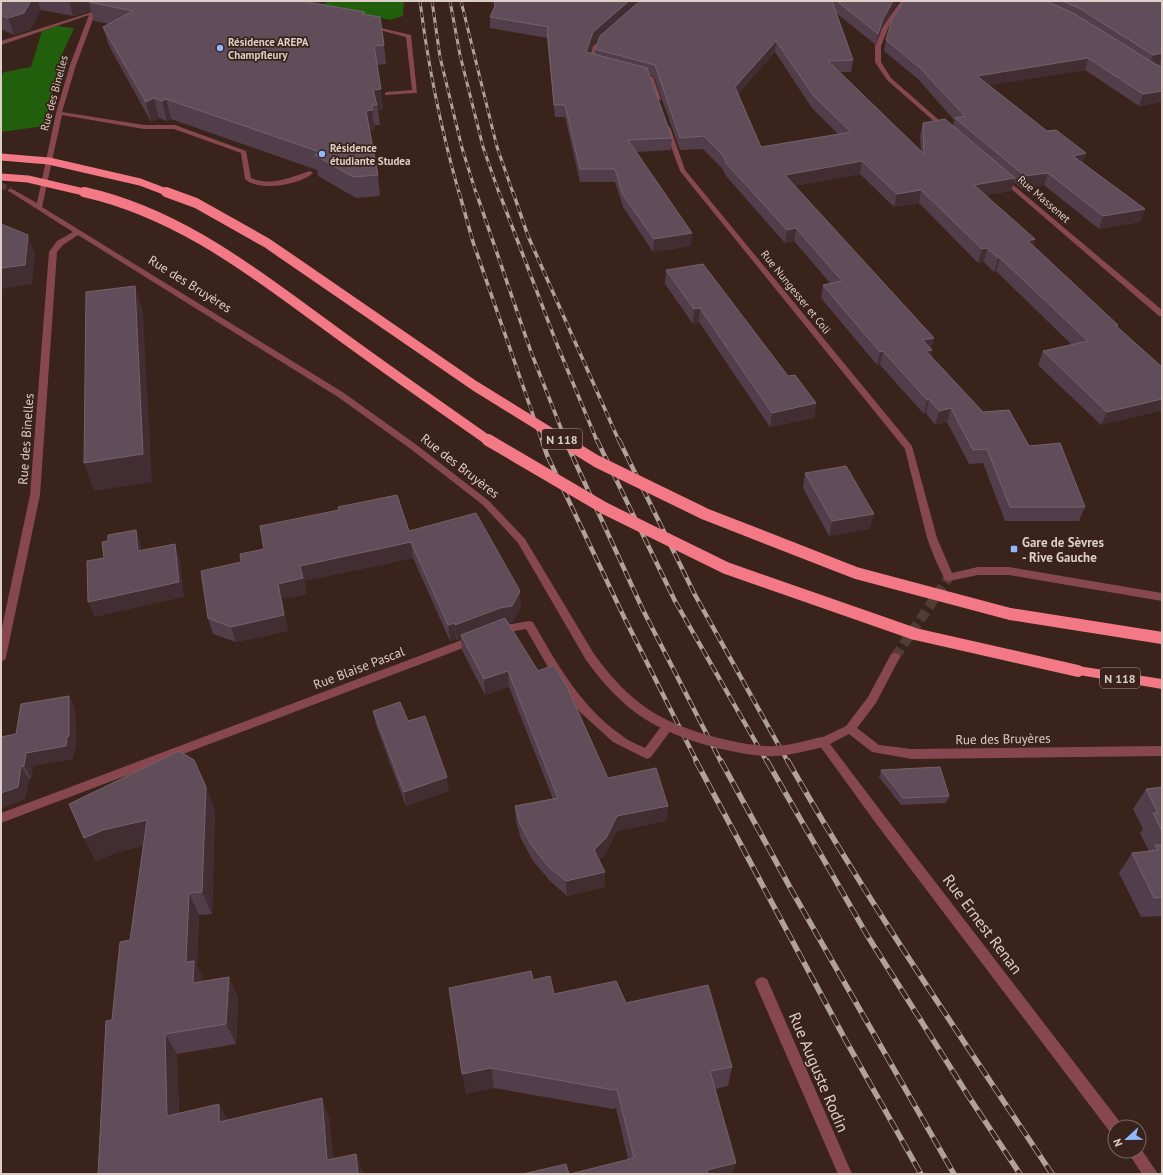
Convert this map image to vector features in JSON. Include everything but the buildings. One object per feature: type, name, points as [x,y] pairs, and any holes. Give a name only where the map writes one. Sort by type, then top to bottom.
[{"type":"highway","name":"N 118","points":[[1,156],[49,162],[140,182],[196,203],[268,243],[475,386],[596,461],[705,514],[864,575],[1010,614],[1162,638]]},
{"type":"highway","name":"N 118","points":[[1,177],[28,179],[111,198],[166,220],[233,258],[500,449],[604,508],[726,568],[915,634],[1078,671],[1162,684]]},
{"type":"street","points":[[1,43],[86,14],[94,13],[118,1]]},
{"type":"street","points":[[904,1],[886,26],[878,46],[878,62],[889,79],[949,132]]},
{"type":"street","name":"Rue des Binelles","points":[[39,207],[59,113],[73,65],[94,13]]},
{"type":"street","points":[[364,25],[409,36],[415,92],[387,94]]},
{"type":"street","points":[[605,66],[590,63],[596,46],[608,36]]},
{"type":"street","points":[[628,72],[651,78],[660,104]]},
{"type":"street","points":[[59,113],[144,126],[175,128],[244,152],[248,179],[254,183],[290,182],[310,173]]},
{"type":"street","name":"Rue Nungesser et Coli","points":[[664,118],[682,170],[909,448],[932,538],[949,577],[978,572],[1008,571],[1162,596]]},
{"type":"street","name":"Rue Massenet","points":[[996,173],[1162,314]]},
{"type":"street","name":"Rue des Bruyères","points":[[10,190],[341,394],[415,448],[486,503],[522,541],[604,679],[624,699],[666,727],[698,739],[751,750],[781,751],[823,742],[850,729],[872,700],[895,657]]},
{"type":"street","name":"Rue des Binelles","points":[[1,658],[35,495],[52,252],[60,243],[79,232]]},
{"type":"street","name":"Rue Blaise Pascal","points":[[1,818],[506,628],[530,625],[560,678],[584,709],[616,739],[647,754],[666,727]]},
{"type":"street","name":"Rue des Bruyères","points":[[850,729],[876,748],[912,754],[1162,751]]},
{"type":"street","name":"Rue Ernest Renan","points":[[823,742],[879,818],[1110,1119]]},
{"type":"street","name":"Rue Auguste Rodin","points":[[762,983],[845,1174]]},
{"type":"street","points":[[1140,1159],[1152,1174]]},
{"type":"green space","points":[[329,1],[404,1],[403,16],[390,20],[322,5]]},
{"type":"green space","points":[[56,26],[74,28],[60,59],[44,126],[1,132],[1,76],[4,72],[31,67],[42,31]]},
{"type":"tunnel","points":[[1,185],[10,190]]},
{"type":"tunnel","points":[[895,657],[949,577]]},
{"type":"railway","points":[[420,1],[436,97],[446,145],[459,193]]},
{"type":"railway","points":[[432,1],[440,57],[462,148],[476,193]]},
{"type":"railway","points":[[450,1],[460,55],[483,147],[499,193]]},
{"type":"railway","points":[[461,1],[497,147],[513,193]]},
{"type":"railway","points":[[459,192],[473,242],[542,441]]},
{"type":"railway","points":[[476,192],[531,352],[566,441]]},
{"type":"railway","points":[[499,192],[558,347],[597,441]]},
{"type":"railway","points":[[513,192],[528,236],[619,441]]},
{"type":"railway","points":[[542,440],[547,455],[624,617],[697,762]]},
{"type":"railway","points":[[565,440],[643,610],[721,762]]},
{"type":"railway","points":[[597,440],[675,601],[767,762]]},
{"type":"railway","points":[[619,440],[695,595],[788,762]]},
{"type":"railway","points":[[696,761],[846,1041],[921,1174]]},
{"type":"railway","points":[[721,761],[792,891],[954,1174]]},
{"type":"railway","points":[[767,761],[867,935],[969,1097],[1020,1174]]},
{"type":"railway","points":[[788,761],[850,866],[883,918],[1052,1174]]},
{"type":"place","name":"Résidence AREPA Champfleury","points":[[220,48]]},
{"type":"place","name":"Résidence étudiante Studea","points":[[322,154]]},
{"type":"place","name":"Gare de Sèvres - Rive Gauche","points":[[1014,549]]}]
